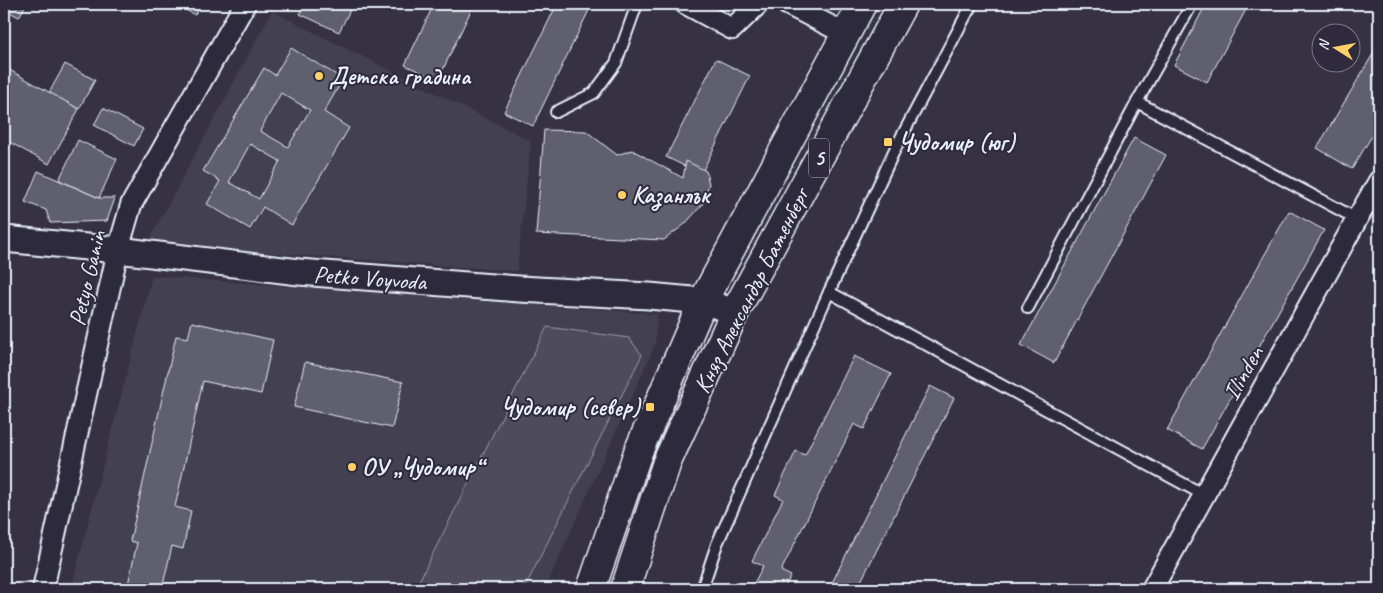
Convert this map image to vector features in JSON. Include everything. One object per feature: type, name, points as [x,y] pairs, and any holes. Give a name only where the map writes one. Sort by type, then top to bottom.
[{"type":"main road","name":"Княз Александър Батенберг","points":[[591,589],[638,452],[703,301],[862,4]]},
{"type":"main road","name":"Княз Александър Батенберг","points":[[625,589],[667,462],[735,312],[903,4]]},
{"type":"street","name":"Petyo Ganin","points":[[43,589],[118,250],[131,205],[245,4]]},
{"type":"street","points":[[686,4],[732,29],[758,4]]},
{"type":"street","points":[[787,4],[846,34]]},
{"type":"street","name":"Ilinden","points":[[1152,589],[1379,181]]},
{"type":"street","name":"Petko Voyvoda","points":[[4,239],[118,250],[299,272],[703,301],[735,312]]},
{"type":"lane","points":[[556,112],[594,93],[616,64],[637,4]]},
{"type":"lane","points":[[702,589],[717,544],[829,292],[896,147],[972,4]]},
{"type":"lane","points":[[1028,308],[1137,102],[1192,4]]},
{"type":"lane","points":[[1137,102],[1357,219]]},
{"type":"lane","points":[[829,292],[1204,495]]},
{"type":"shaded area","name":"Детска градина","points":[[272,11],[531,141],[517,271],[147,244]]},
{"type":"shaded area","name":"ОУ „Чудомир“","points":[[152,276],[657,314],[655,345],[545,589],[71,589]]},
{"type":"shaded area","points":[[547,327],[629,338],[642,355],[524,589],[415,589]]},
{"type":"building","points":[[4,4],[26,4],[19,17],[4,9]]},
{"type":"building","points":[[175,4],[201,4],[195,15]]},
{"type":"building","points":[[305,4],[353,4],[339,32],[300,14]]},
{"type":"building","points":[[434,4],[474,4],[438,80],[405,65]]},
{"type":"building","points":[[557,4],[592,4],[533,126],[504,112]]},
{"type":"building","points":[[1206,4],[1249,4],[1207,82],[1174,65]]},
{"type":"building","points":[[1379,44],[1379,124],[1352,169],[1317,148]]},
{"type":"building","points":[[291,48],[343,79],[324,112],[349,128],[292,225],[263,207],[250,229],[207,204],[220,181],[203,171],[264,68],[275,75]],"holes":[[[281,93],[310,110],[288,147],[260,131]],[[250,144],[280,161],[259,199],[229,182]]]},
{"type":"building","points":[[716,59],[750,76],[701,174],[666,157]]},
{"type":"building","points":[[65,64],[95,80],[79,109],[49,93]]},
{"type":"building","points":[[6,68],[79,109],[49,164],[4,139],[4,72]]},
{"type":"building","points":[[103,108],[143,129],[134,146],[94,125]]},
{"type":"building","name":"Казанлък","points":[[544,130],[586,131],[617,155],[632,150],[683,178],[686,161],[706,171],[709,184],[702,205],[685,224],[664,240],[536,234]]},
{"type":"building","points":[[1134,138],[1166,155],[1054,363],[1021,345]]},
{"type":"building","points":[[78,140],[117,159],[99,198],[59,180]]},
{"type":"building","points":[[38,171],[99,198],[115,198],[107,221],[50,223],[46,210],[25,202]]},
{"type":"building","points":[[1289,211],[1324,230],[1202,449],[1167,430]]},
{"type":"building","points":[[192,322],[273,340],[261,394],[203,381],[175,507],[191,511],[183,549],[172,546],[162,589],[127,589],[137,543],[130,541],[176,336],[188,338]]},
{"type":"building","points":[[854,356],[891,374],[864,429],[854,424],[781,571],[791,576],[784,589],[751,589],[763,566],[752,561],[783,499],[775,495],[796,451],[805,455]]},
{"type":"building","points":[[305,362],[403,382],[392,428],[294,407]]},
{"type":"building","points":[[930,386],[954,398],[857,589],[829,589]]},
{"type":"place","name":"Детска градина","points":[[319,76]]},
{"type":"place","name":"Чудомир (юг)","points":[[888,142]]},
{"type":"place","name":"Казанлък","points":[[622,195]]},
{"type":"place","name":"Чудомир (север)","points":[[650,407]]},
{"type":"place","name":"ОУ „Чудомир“","points":[[352,467]]}]
